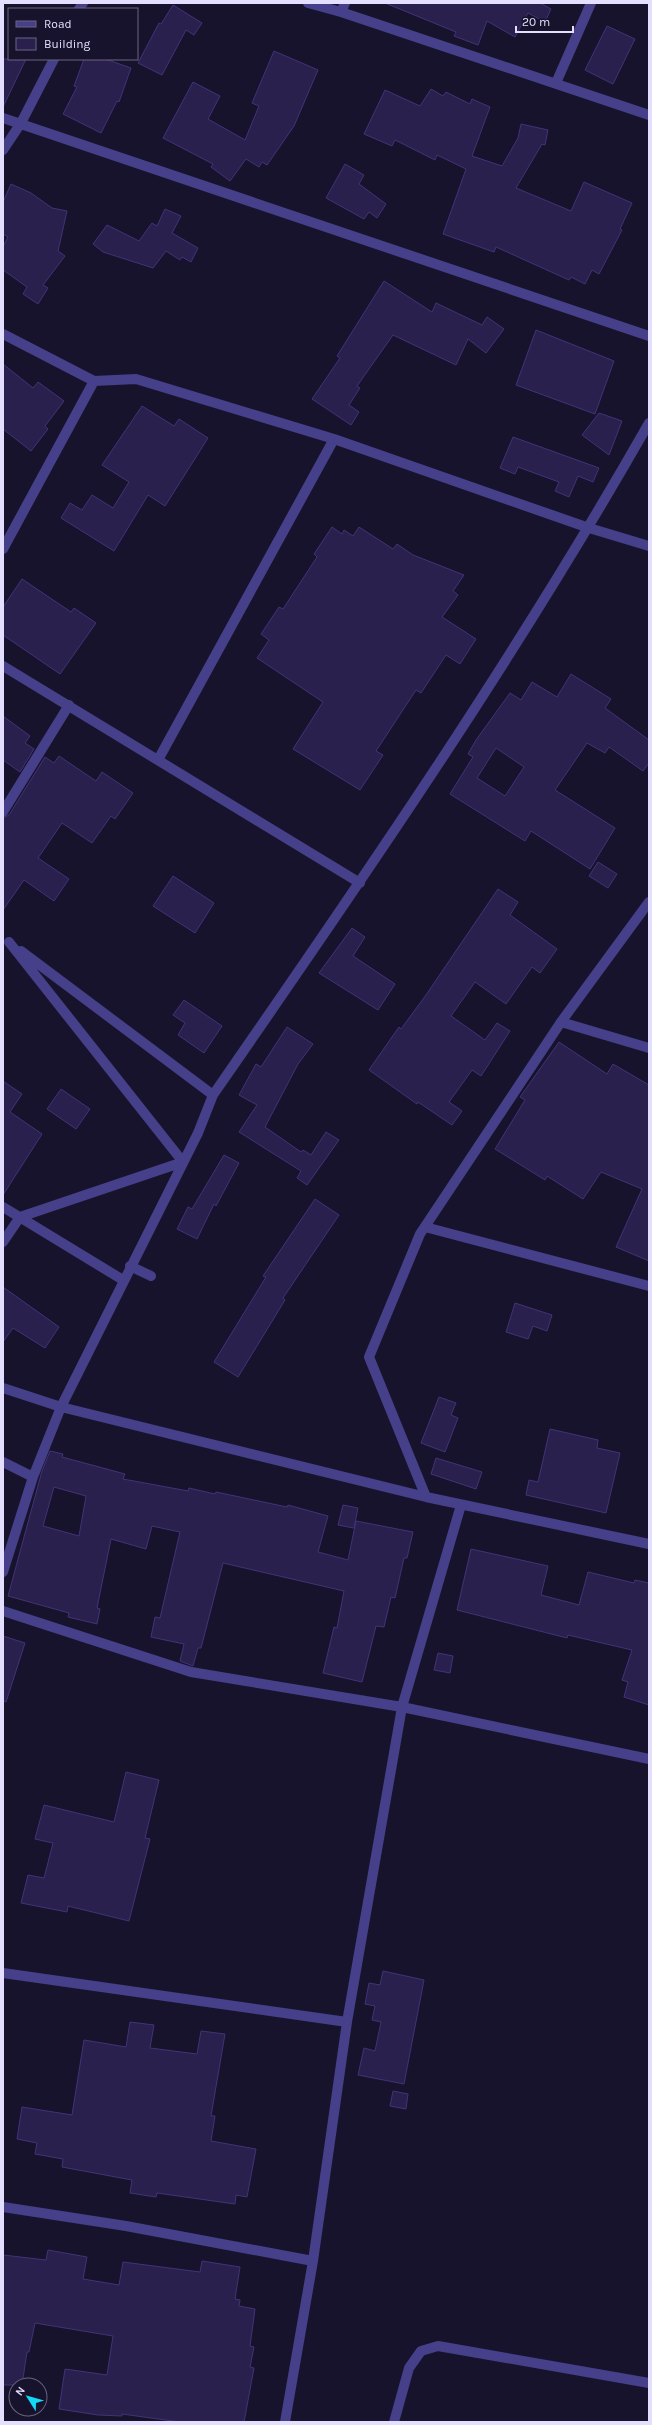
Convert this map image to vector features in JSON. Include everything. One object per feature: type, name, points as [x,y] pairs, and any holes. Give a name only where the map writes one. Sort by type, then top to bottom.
[{"type":"street","points":[[308,3],[343,7],[649,115]]},
{"type":"street","points":[[556,83],[591,3]]},
{"type":"street","points":[[3,150],[21,123],[53,60]]},
{"type":"street","points":[[3,118],[649,336]]},
{"type":"street","points":[[3,334],[94,381],[136,379],[334,439],[589,528],[649,546]]},
{"type":"street","points":[[3,549],[94,381]]},
{"type":"street","points":[[3,1572],[33,1477],[60,1407],[183,1162],[213,1095],[360,883],[589,528],[649,423]]},
{"type":"street","points":[[158,760],[334,439]]},
{"type":"street","points":[[3,666],[360,883]]},
{"type":"street","points":[[3,812],[68,705]]},
{"type":"street","points":[[426,1497],[369,1357],[420,1234],[561,1022],[649,902]]},
{"type":"street","points":[[6,940],[213,1095]]},
{"type":"street","points":[[6,940],[183,1162]]},
{"type":"street","points":[[561,1022],[649,1048]]},
{"type":"street","points":[[3,1242],[20,1217],[183,1162]]},
{"type":"street","points":[[3,1206],[123,1280]]},
{"type":"street","points":[[425,1227],[649,1286]]},
{"type":"street","points":[[130,1266],[151,1276]]},
{"type":"street","points":[[3,1388],[60,1407],[426,1497],[649,1544]]},
{"type":"street","points":[[3,1462],[33,1477]]},
{"type":"street","points":[[285,2422],[313,2261],[347,2022],[402,1707],[461,1505]]},
{"type":"street","points":[[3,1611],[191,1672],[402,1707],[649,1759]]},
{"type":"street","points":[[3,1973],[347,2022]]},
{"type":"street","points":[[3,2207],[126,2226],[313,2261]]},
{"type":"street","points":[[394,2422],[409,2368],[421,2351],[438,2346],[649,2383]]},
{"type":"building","points":[[385,3],[540,3],[551,9],[545,22],[528,13],[515,37],[487,21],[478,45],[454,36],[456,32]]},
{"type":"building","points":[[173,5],[202,23],[194,35],[186,30],[162,75],[138,63],[159,23],[161,24]]},
{"type":"building","points":[[607,26],[635,39],[613,84],[585,70]]},
{"type":"building","points":[[274,51],[318,70],[294,126],[267,165],[262,162],[259,167],[246,159],[230,181],[211,167],[213,164],[163,138],[193,82],[220,96],[208,119],[245,140],[259,106],[252,103]]},
{"type":"building","points":[[3,59],[26,60],[3,107]]},
{"type":"building","points":[[84,60],[108,60],[131,68],[119,102],[117,101],[101,133],[63,114],[77,87],[74,86]]},
{"type":"building","points":[[431,89],[443,96],[446,92],[470,104],[472,99],[490,107],[472,156],[502,166],[518,138],[521,124],[548,130],[545,145],[542,144],[516,188],[571,211],[584,182],[632,203],[620,229],[622,230],[599,274],[592,270],[585,284],[571,277],[569,280],[496,247],[494,252],[443,234],[466,169],[437,155],[435,160],[395,140],[392,146],[364,134],[385,90],[420,106]]},
{"type":"building","points":[[345,164],[364,175],[359,184],[386,204],[377,218],[369,212],[364,219],[326,198]]},
{"type":"building","points":[[11,184],[31,193],[52,208],[67,211],[58,251],[65,256],[43,285],[48,288],[38,304],[23,294],[27,287],[3,270],[3,247],[8,237],[3,234],[3,202]]},
{"type":"building","points":[[165,209],[181,216],[172,233],[198,248],[191,262],[182,257],[180,260],[166,251],[153,268],[103,252],[93,244],[107,225],[139,241],[152,223],[157,226]]},
{"type":"building","points":[[384,281],[432,312],[436,303],[482,325],[487,317],[504,329],[486,353],[468,339],[456,365],[393,335],[357,386],[360,388],[349,405],[359,412],[351,425],[312,399],[340,358],[337,356]]},
{"type":"building","points":[[536,330],[614,361],[595,414],[516,385]]},
{"type":"building","points":[[3,364],[33,388],[38,382],[64,401],[45,426],[48,429],[31,451],[3,429]]},
{"type":"building","points":[[142,406],[174,426],[179,419],[208,438],[165,506],[148,495],[114,551],[61,518],[70,503],[82,510],[92,495],[113,508],[129,482],[102,465]]},
{"type":"building","points":[[599,413],[622,421],[609,455],[582,435]]},
{"type":"building","points":[[513,437],[599,468],[593,482],[578,476],[569,497],[555,491],[559,482],[518,467],[515,474],[500,468]]},
{"type":"building","points":[[332,527],[342,534],[344,530],[353,536],[359,527],[393,549],[397,544],[413,555],[464,575],[453,591],[458,595],[442,617],[476,639],[460,664],[446,655],[421,693],[416,690],[376,751],[383,755],[360,790],[293,749],[323,702],[257,658],[269,640],[261,634],[279,607],[283,609],[317,557],[314,554]]},
{"type":"building","points":[[22,579],[71,612],[74,608],[96,623],[60,674],[3,635],[3,607]]},
{"type":"building","points":[[571,674],[611,699],[605,708],[649,740],[649,763],[643,771],[609,747],[605,753],[587,743],[555,790],[615,828],[590,869],[531,831],[525,841],[450,794],[473,757],[468,754],[476,740],[510,693],[521,700],[532,682],[557,697]],"holes":[[[496,748],[524,767],[505,796],[477,778]]]},
{"type":"building","points":[[3,716],[30,736],[25,743],[34,749],[20,772],[3,760]]},
{"type":"building","points":[[59,756],[96,781],[102,772],[133,793],[115,819],[111,816],[92,843],[62,823],[38,858],[69,879],[54,901],[24,880],[3,910],[3,818],[9,815],[45,757],[54,763]]},
{"type":"building","points":[[598,862],[617,874],[608,888],[589,876]]},
{"type":"building","points":[[173,876],[214,903],[195,933],[153,906]]},
{"type":"building","points":[[498,889],[518,902],[510,915],[557,949],[540,973],[532,967],[506,1004],[475,982],[451,1016],[485,1040],[497,1023],[510,1031],[481,1076],[472,1070],[449,1102],[462,1111],[452,1125],[418,1102],[417,1104],[369,1070],[399,1027],[401,1029],[426,995]]},
{"type":"building","points":[[352,928],[365,937],[353,956],[395,984],[378,1010],[319,973]]},
{"type":"building","points":[[184,1000],[222,1026],[204,1053],[178,1035],[185,1023],[173,1015]]},
{"type":"building","points":[[287,1027],[313,1044],[298,1064],[265,1127],[301,1152],[303,1150],[311,1155],[326,1132],[339,1140],[307,1185],[297,1178],[301,1171],[239,1132],[257,1105],[239,1095],[256,1064],[261,1067]]},
{"type":"building","points":[[559,1042],[607,1074],[613,1064],[649,1085],[649,1261],[616,1247],[642,1189],[601,1172],[583,1199],[547,1176],[545,1180],[495,1149],[525,1100],[520,1097]]},
{"type":"building","points":[[3,1081],[22,1094],[10,1112],[42,1134],[3,1195]]},
{"type":"building","points":[[61,1089],[90,1109],[76,1129],[47,1109]]},
{"type":"building","points":[[224,1155],[239,1163],[216,1206],[214,1204],[197,1239],[177,1229],[188,1207],[192,1209]]},
{"type":"building","points":[[315,1199],[339,1215],[283,1298],[285,1300],[238,1377],[214,1362],[266,1277],[263,1276]]},
{"type":"building","points":[[3,1287],[59,1327],[45,1348],[13,1328],[3,1342]]},
{"type":"building","points":[[515,1303],[552,1315],[547,1331],[533,1326],[528,1339],[506,1332]]},
{"type":"building","points":[[439,1397],[456,1403],[451,1415],[458,1418],[445,1452],[421,1443]]},
{"type":"building","points":[[550,1429],[598,1440],[597,1448],[620,1453],[606,1513],[526,1495],[529,1480],[538,1482]]},
{"type":"building","points":[[50,1451],[63,1454],[62,1457],[125,1474],[123,1479],[188,1491],[189,1488],[215,1494],[216,1492],[287,1507],[288,1505],[328,1516],[318,1552],[348,1560],[356,1521],[413,1532],[407,1558],[404,1558],[395,1598],[391,1597],[384,1627],[376,1626],[362,1682],[323,1673],[334,1627],[337,1628],[344,1591],[223,1563],[201,1648],[198,1648],[193,1666],[180,1661],[184,1644],[151,1637],[155,1617],[160,1618],[180,1532],[152,1526],[146,1549],[111,1539],[97,1608],[100,1609],[97,1624],[68,1617],[69,1613],[8,1596],[42,1471]],"holes":[[[54,1487],[86,1496],[79,1536],[43,1526]]]},
{"type":"building","points":[[436,1458],[482,1472],[476,1489],[431,1474]]},
{"type":"building","points":[[343,1505],[358,1508],[354,1528],[338,1525]]},
{"type":"building","points":[[471,1549],[548,1566],[541,1595],[579,1605],[588,1572],[634,1583],[635,1580],[649,1583],[649,1705],[624,1697],[628,1682],[622,1680],[632,1650],[568,1635],[567,1638],[457,1610]]},
{"type":"building","points":[[3,1636],[25,1643],[6,1702],[3,1701]]},
{"type":"building","points":[[438,1653],[453,1656],[450,1673],[434,1670]]},
{"type":"building","points":[[126,1772],[159,1780],[145,1838],[150,1839],[129,1921],[68,1906],[67,1912],[21,1903],[28,1875],[44,1878],[53,1843],[35,1839],[44,1805],[114,1822]]},
{"type":"building","points":[[383,1971],[424,1980],[404,2084],[358,2075],[364,2048],[375,2051],[381,2022],[372,2020],[375,2006],[365,2004],[369,1983],[380,1985]]},
{"type":"building","points":[[130,2022],[154,2025],[150,2048],[197,2054],[201,2031],[225,2034],[211,2116],[215,2116],[211,2141],[256,2149],[247,2197],[236,2195],[235,2204],[157,2193],[156,2197],[130,2193],[132,2180],[62,2167],[63,2159],[35,2154],[37,2143],[17,2139],[22,2107],[72,2115],[84,2040],[126,2047]]},
{"type":"building","points":[[393,2091],[408,2094],[406,2109],[390,2106]]},
{"type":"building","points":[[48,2250],[87,2257],[83,2279],[119,2285],[123,2262],[200,2272],[202,2261],[240,2267],[235,2299],[240,2300],[239,2306],[255,2309],[250,2346],[254,2347],[250,2367],[254,2368],[244,2422],[180,2422],[122,2414],[122,2416],[98,2415],[59,2409],[65,2369],[107,2375],[113,2336],[35,2323],[29,2352],[27,2352],[23,2377],[8,2377],[8,2385],[3,2385],[3,2255],[46,2260]]}]
